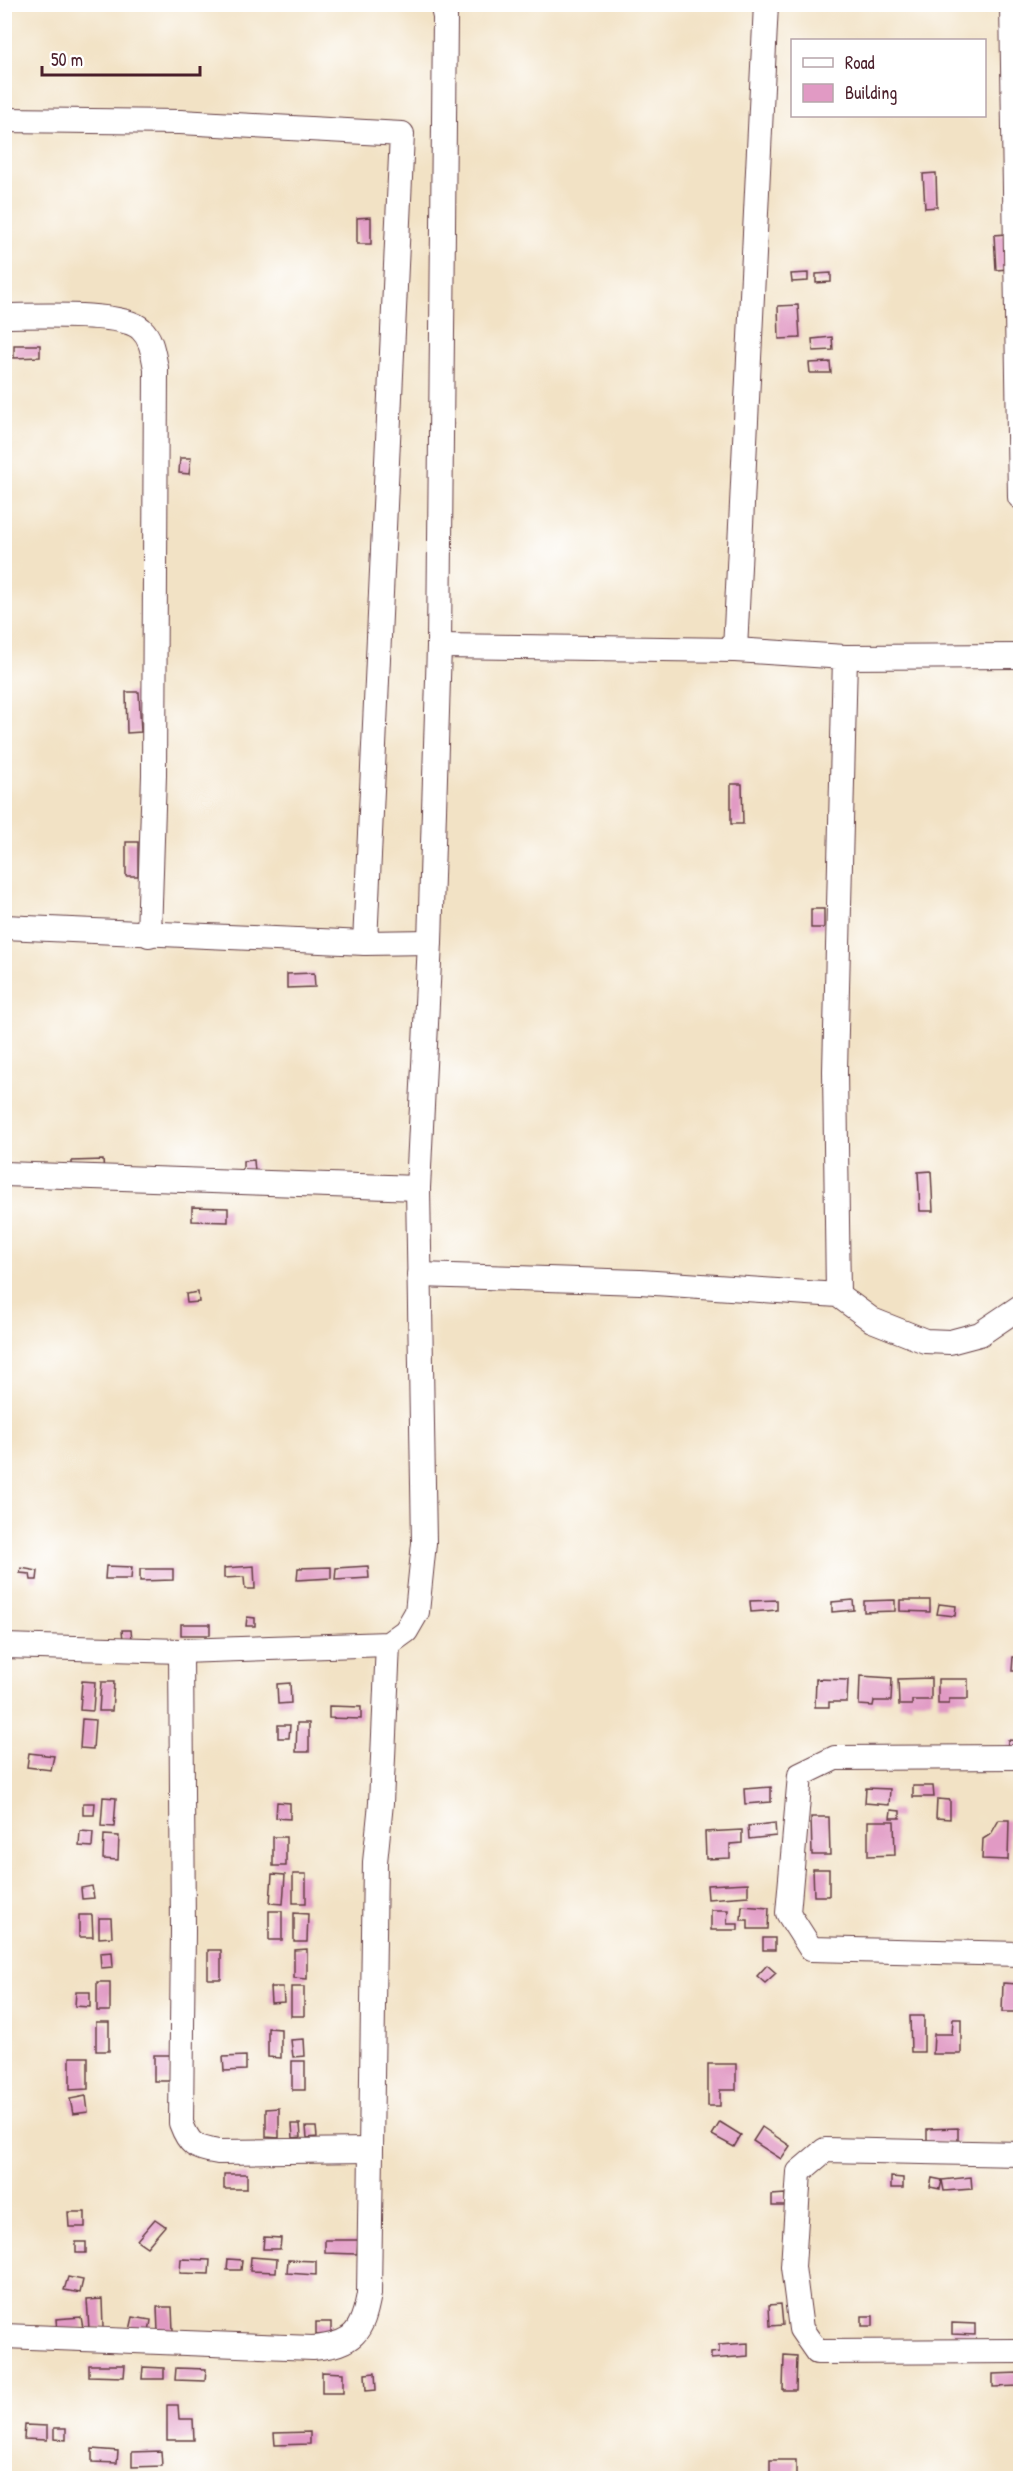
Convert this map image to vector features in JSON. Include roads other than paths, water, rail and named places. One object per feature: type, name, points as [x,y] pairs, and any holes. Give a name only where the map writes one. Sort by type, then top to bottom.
[{"type":"street","points":[[4,1646],[181,1651],[388,1644],[406,1631],[417,1612],[422,1583],[424,1543],[418,1188],[439,646],[445,17],[442,4]]},
{"type":"street","points":[[735,650],[766,4]]},
{"type":"street","points":[[1012,4],[1020,497]]},
{"type":"street","points":[[4,120],[180,122],[402,134],[365,943]]},
{"type":"street","points":[[4,316],[105,317],[124,320],[141,328],[150,341],[156,368],[154,775],[149,935]]},
{"type":"street","points":[[439,646],[735,650],[845,657],[1020,656]]},
{"type":"street","points":[[838,1295],[835,1071],[845,657]]},
{"type":"street","points":[[4,927],[365,943],[429,942]]},
{"type":"street","points":[[4,1174],[418,1188]]},
{"type":"street","points":[[419,1275],[640,1282],[838,1295],[872,1320],[925,1341],[950,1342],[980,1334],[1020,1307]]},
{"type":"street","points":[[4,2336],[313,2348],[333,2346],[350,2338],[364,2321],[369,2294],[375,1862],[381,1803],[388,1644]]},
{"type":"street","points":[[181,1651],[183,1931],[181,2123],[186,2138],[193,2145],[202,2149],[218,2152],[370,2150]]},
{"type":"street","points":[[1020,1757],[835,1758],[800,1775],[789,1913],[811,1950],[1020,1954]]},
{"type":"street","points":[[1020,2154],[825,2150],[799,2172],[793,2267],[801,2329],[817,2352],[1020,2351]]}]
